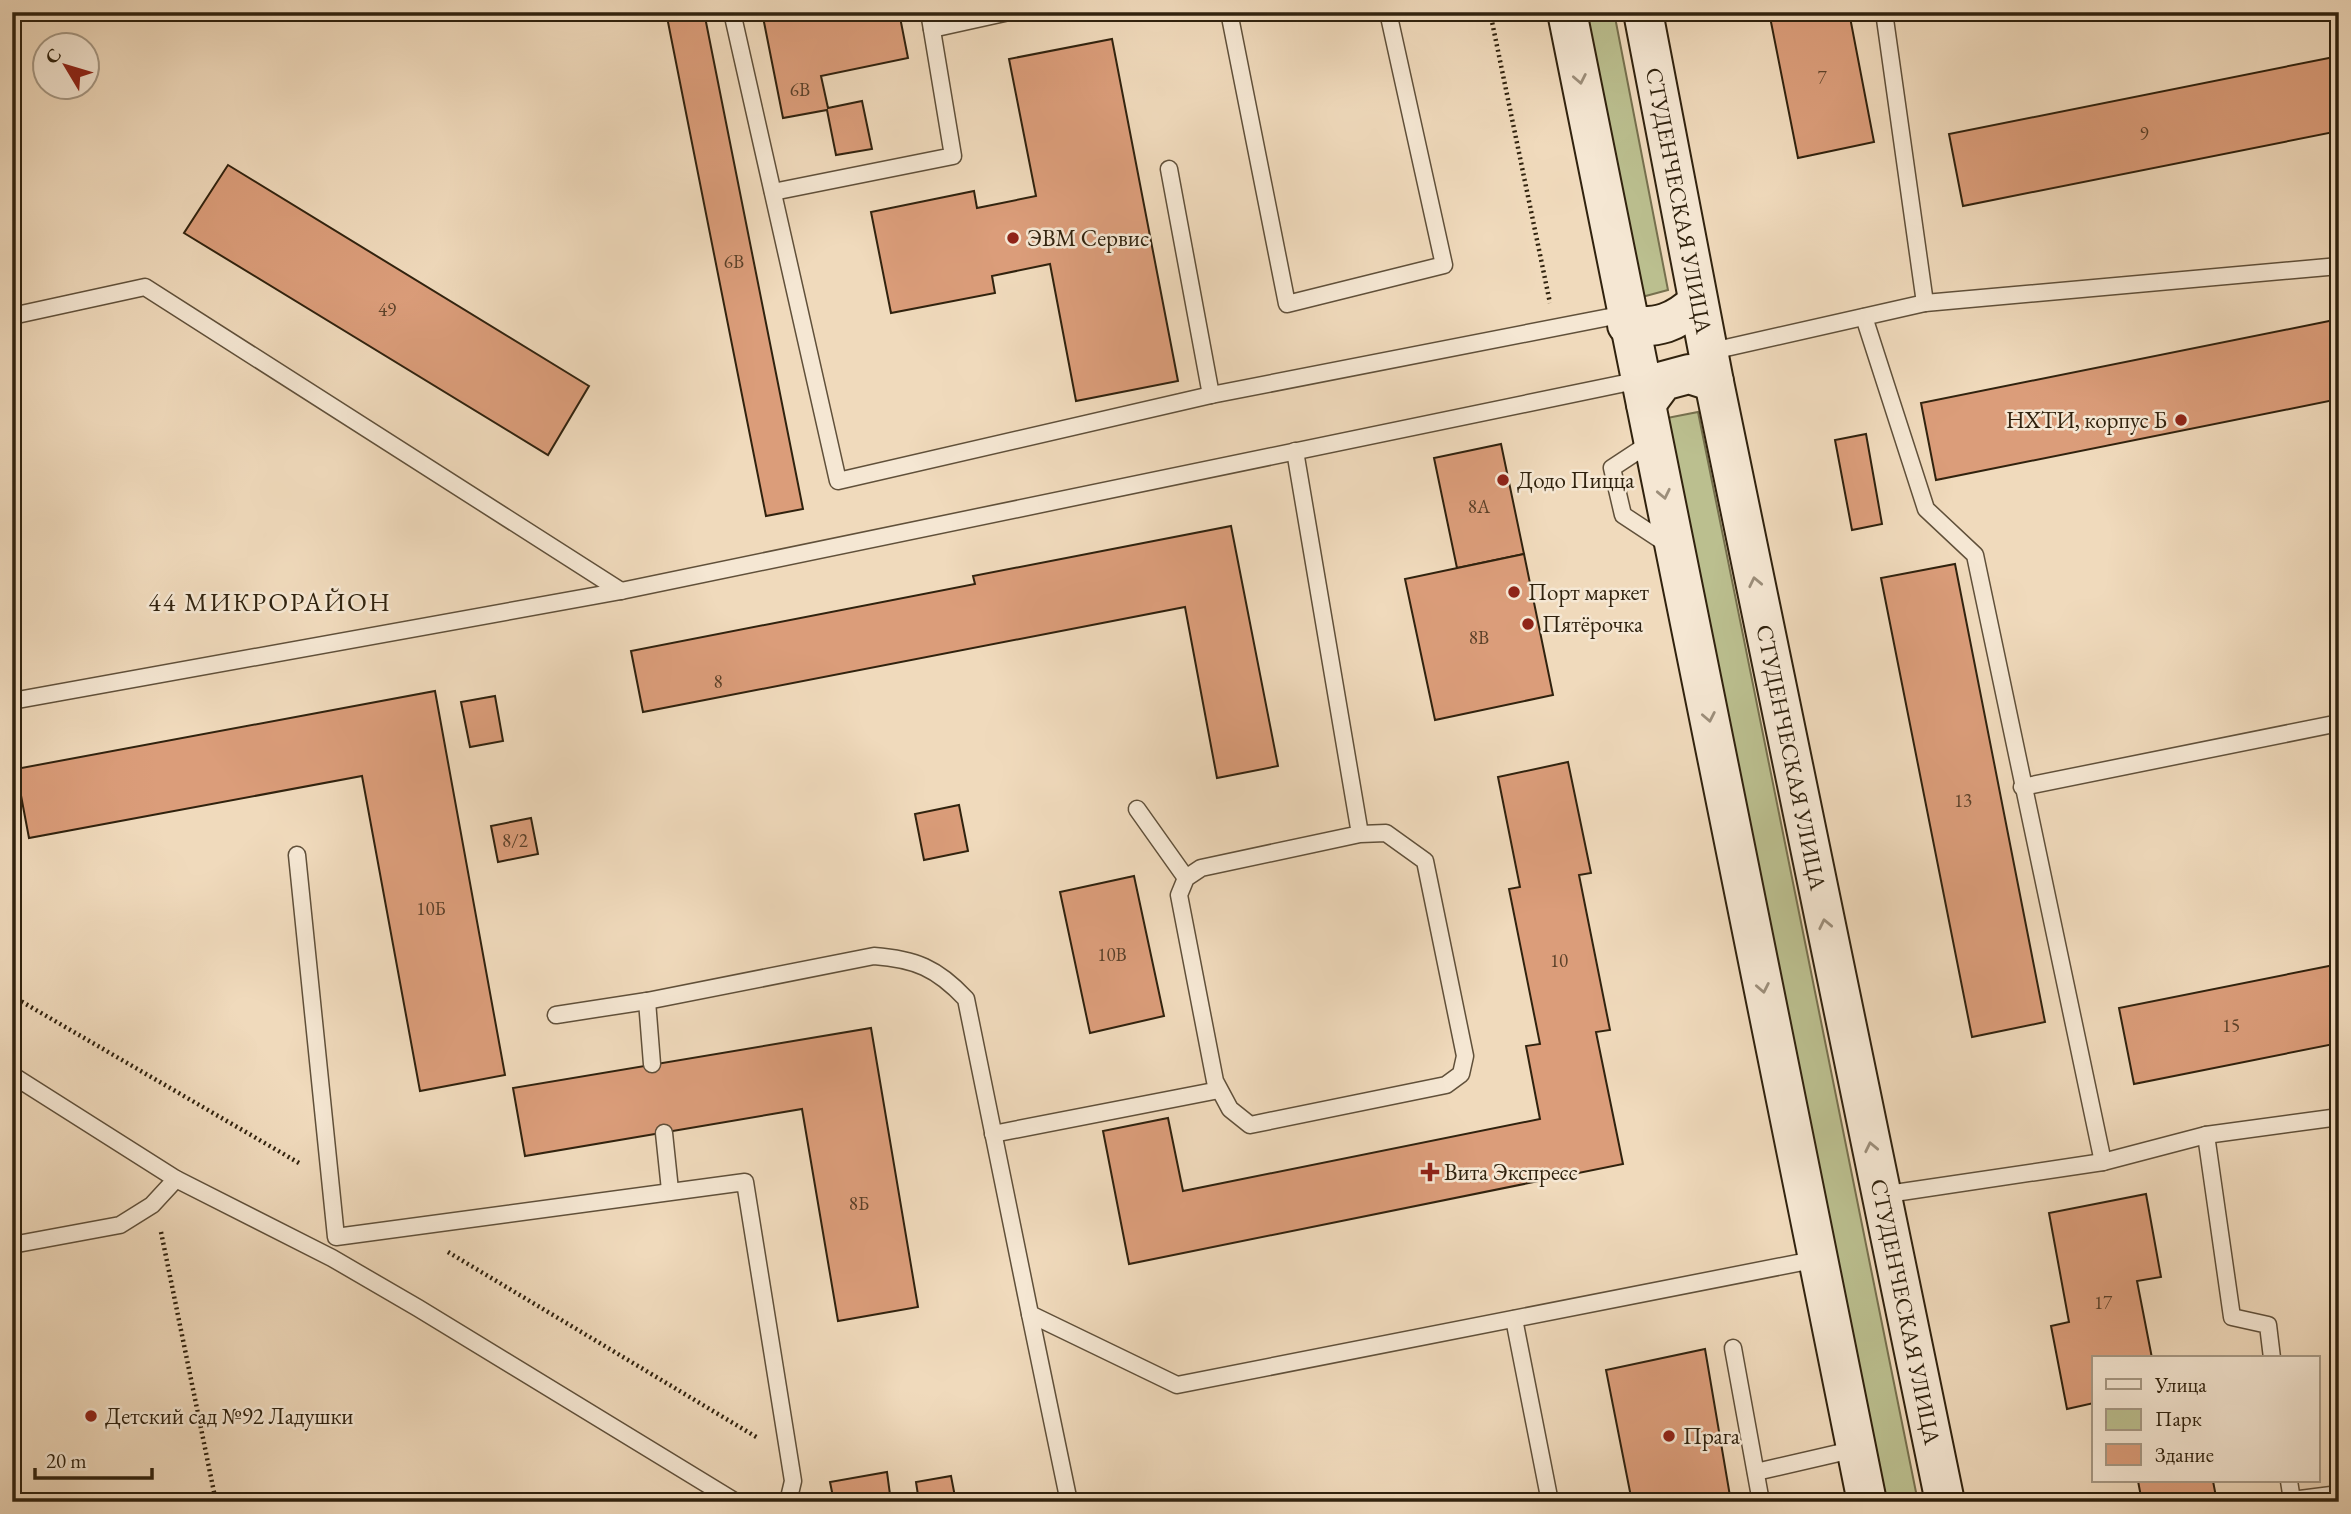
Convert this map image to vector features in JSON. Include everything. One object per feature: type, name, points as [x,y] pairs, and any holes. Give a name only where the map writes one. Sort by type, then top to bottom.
[{"type":"main road","points":[[1566,12],[1867,1502]]},
{"type":"main road","name":"СТУДЕНЧЕСКАЯ УЛИЦА","points":[[1643,12],[1711,367],[1945,1502]]},
{"type":"main road","points":[[1626,319],[1651,328],[1681,317],[1698,302]]},
{"type":"main road","points":[[1646,408],[1663,380],[1711,367]]},
{"type":"lane","points":[[732,12],[838,481],[1211,395],[1555,328],[1626,319]]},
{"type":"lane","points":[[773,192],[953,156],[929,12]]},
{"type":"lane","points":[[932,29],[1009,12]]},
{"type":"lane","points":[[1229,12],[1287,304],[1444,265],[1388,12]]},
{"type":"lane","points":[[1884,12],[1925,303]]},
{"type":"lane","points":[[1170,169],[1211,395]]},
{"type":"lane","points":[[1711,367],[1864,317],[1925,303],[2339,266]]},
{"type":"lane","points":[[12,316],[145,288],[621,591]]},
{"type":"lane","points":[[1864,317],[1926,509],[1975,555],[2103,1162]]},
{"type":"lane","points":[[12,701],[621,591],[1295,451],[1646,408]]},
{"type":"lane","points":[[1295,451],[1360,834]]},
{"type":"lane","points":[[2022,787],[2339,723]]},
{"type":"lane","points":[[1137,809],[1186,878]]},
{"type":"lane","points":[[1386,832],[1425,861],[1465,1056],[1461,1074],[1446,1085],[1250,1125],[1230,1109],[1214,1081],[1179,895],[1186,878],[1201,868],[1360,834],[1386,832]]},
{"type":"lane","points":[[297,855],[336,1237],[332,1258]]},
{"type":"lane","points":[[556,1015],[647,1001],[874,956],[907,958],[946,978],[966,999],[1069,1502]]},
{"type":"lane","points":[[647,1001],[652,1065]]},
{"type":"lane","points":[[12,1075],[176,1178],[332,1258],[736,1502]]},
{"type":"lane","points":[[993,1134],[1219,1090]]},
{"type":"lane","points":[[1881,1195],[2103,1162],[2206,1135],[2339,1117]]},
{"type":"lane","points":[[664,1133],[670,1190]]},
{"type":"lane","points":[[2206,1135],[2232,1317],[2268,1325],[2272,1356]]},
{"type":"lane","points":[[12,1245],[120,1225],[152,1205],[176,1178]]},
{"type":"lane","points":[[336,1237],[745,1182],[793,1481],[788,1502]]},
{"type":"lane","points":[[1030,1314],[1177,1385],[1818,1259]]},
{"type":"lane","points":[[1514,1319],[1550,1502]]},
{"type":"lane","points":[[1733,1348],[1762,1502]]},
{"type":"lane","points":[[1756,1472],[1856,1448]]},
{"type":"lane","points":[[2289,1482],[2292,1500],[2339,1494]]},
{"type":"path","points":[[1490,12],[1555,328]]},
{"type":"path","points":[[152,1205],[166,1244],[216,1502]]},
{"type":"green space","points":[[1585,12],[1614,12],[1668,290],[1642,297]]},
{"type":"green space","points":[[1698,412],[1918,1502],[1886,1502],[1667,418]]},
{"type":"building","points":[[666,12],[704,12],[803,509],[766,516]]},
{"type":"building","points":[[762,12],[899,12],[908,58],[821,76],[828,108],[862,101],[872,149],[836,155],[827,110],[783,118]]},
{"type":"building","points":[[1769,12],[1849,12],[1874,142],[1798,158]]},
{"type":"building","name":"ЭВМ Сервис","points":[[1112,39],[1178,381],[1076,401],[1050,264],[992,276],[995,293],[891,313],[871,212],[974,191],[977,208],[1036,196],[1009,59]]},
{"type":"building","points":[[2339,56],[2339,131],[1963,206],[1949,134]]},
{"type":"building","points":[[228,165],[589,386],[548,455],[184,233]]},
{"type":"building","points":[[2339,319],[2339,399],[1936,480],[1921,403]]},
{"type":"building","points":[[1866,434],[1882,524],[1852,530],[1835,440]]},
{"type":"building","points":[[1501,444],[1524,554],[1457,568],[1434,458]]},
{"type":"building","points":[[1231,526],[1278,766],[1217,778],[1185,607],[643,712],[631,651],[975,584],[973,576]]},
{"type":"building","points":[[1524,554],[1553,695],[1435,720],[1405,579]]},
{"type":"building","points":[[1955,564],[2045,1022],[1972,1037],[1881,578]]},
{"type":"building","points":[[435,691],[505,1075],[420,1091],[362,776],[29,838],[16,769]]},
{"type":"building","points":[[495,696],[503,741],[470,747],[461,702]]},
{"type":"building","points":[[1568,762],[1591,873],[1579,875],[1610,1030],[1596,1032],[1623,1164],[1129,1264],[1103,1131],[1168,1118],[1183,1191],[1540,1119],[1526,1046],[1540,1044],[1509,889],[1520,887],[1498,777]]},
{"type":"building","points":[[959,805],[968,851],[924,860],[915,814]]},
{"type":"building","points":[[531,818],[538,854],[498,862],[491,826]]},
{"type":"building","points":[[1134,876],[1164,1016],[1090,1033],[1060,892]]},
{"type":"building","points":[[2339,964],[2339,1043],[2134,1084],[2119,1008]]},
{"type":"building","points":[[871,1028],[918,1307],[838,1321],[802,1109],[525,1156],[513,1088]]},
{"type":"building","points":[[2146,1194],[2161,1277],[2137,1281],[2152,1356],[2092,1356],[2092,1403],[2067,1409],[2051,1326],[2069,1322],[2049,1213]]},
{"type":"building","name":"Прага","points":[[1705,1349],[1731,1502],[1632,1502],[1606,1370]]},
{"type":"building","points":[[887,1472],[891,1502],[834,1502],[830,1482]]},
{"type":"building","points":[[951,1476],[956,1502],[919,1502],[916,1482]]},
{"type":"building","points":[[2138,1482],[2213,1482],[2217,1502],[2142,1502]]},
{"type":"place","name":"ЭВМ Сервис","points":[[1013,238]]},
{"type":"place","name":"НХТИ, корпус Б","points":[[2181,420]]},
{"type":"place","name":"Додо Пицца","points":[[1503,480]]},
{"type":"place","name":"Порт маркет","points":[[1514,592]]},
{"type":"place","name":"Пятёрочка","points":[[1528,624]]},
{"type":"place","name":"Вита Экспресс","points":[[1430,1172]]},
{"type":"place","name":"Детский сад №92 Ладушки","points":[[91,1416]]},
{"type":"place","name":"Прага","points":[[1669,1436]]},
{"type":"district","name":"44 МИКРОРАЙОН","points":[[270,602]]}]
